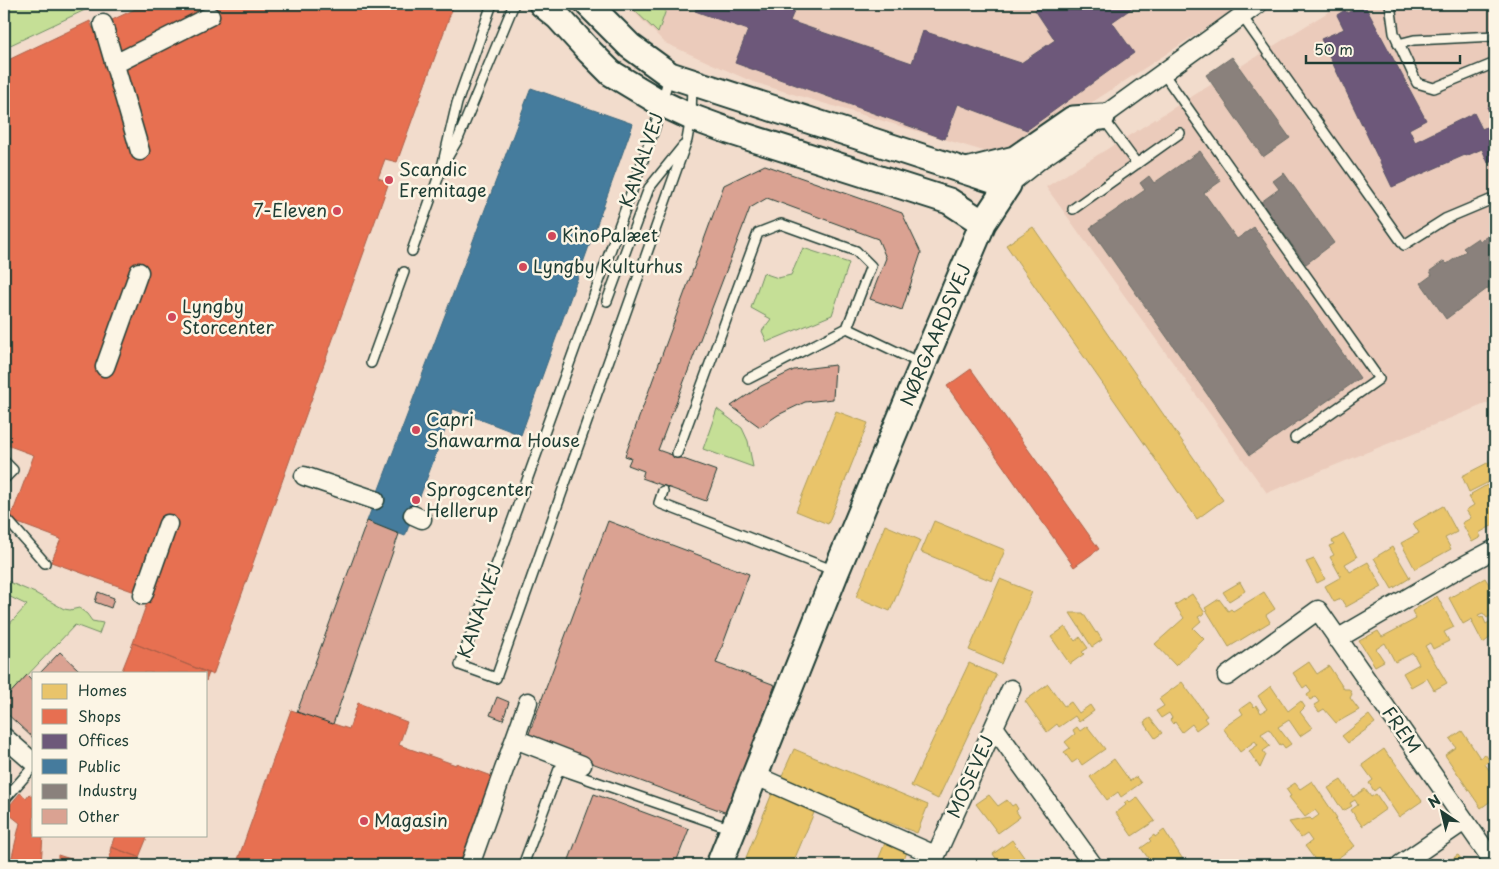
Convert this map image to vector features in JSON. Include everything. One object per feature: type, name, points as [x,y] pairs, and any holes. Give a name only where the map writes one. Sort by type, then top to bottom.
[{"type":"street","name":"KANALVEJ","points":[[542,4],[558,17],[612,73],[662,103],[689,129],[949,201],[983,223]]},
{"type":"street","points":[[588,4],[630,46],[681,79],[1008,185]]},
{"type":"street","name":"NØRGAARDSVEJ","points":[[719,865],[836,572],[983,223],[1008,185],[1042,158],[1102,117],[1250,8]]},
{"type":"street","points":[[115,64],[210,16]]},
{"type":"street","points":[[103,24],[140,151]]},
{"type":"street","points":[[965,171],[984,168],[1015,159],[1073,118],[1102,117]]},
{"type":"street","points":[[935,197],[949,208],[956,218],[963,230],[970,253]]},
{"type":"street","points":[[106,367],[139,272]]},
{"type":"street","points":[[304,476],[375,500]]},
{"type":"street","points":[[142,595],[168,524]]},
{"type":"street","points":[[1337,639],[1495,549]]},
{"type":"street","name":"FREM","points":[[1226,676],[1318,610],[1464,821],[1493,856]]},
{"type":"street","name":"MOSEVEJ","points":[[933,860],[1011,689]]},
{"type":"street","points":[[470,865],[528,702]]},
{"type":"street","points":[[994,726],[1093,865]]},
{"type":"street","points":[[4,737],[32,762]]},
{"type":"street","points":[[515,739],[582,765]]},
{"type":"street","points":[[754,775],[933,860]]},
{"type":"street","points":[[1400,865],[1464,821]]},
{"type":"lane","points":[[412,251],[442,167],[457,103],[492,4]]},
{"type":"lane","points":[[442,167],[458,140],[514,4]]},
{"type":"lane","points":[[1390,4],[1394,33],[1417,83],[1434,88],[1495,63]]},
{"type":"lane","points":[[1250,8],[1404,245],[1445,219],[1495,198]]},
{"type":"lane","points":[[1398,44],[1414,40],[1495,36]]},
{"type":"lane","points":[[1163,73],[1379,379],[1295,438]]},
{"type":"lane","name":"KANALVEJ","points":[[681,79],[689,129],[496,678],[460,665],[654,130],[662,103],[681,79]]},
{"type":"lane","points":[[1102,117],[1137,164]]},
{"type":"lane","points":[[607,301],[649,188],[689,129]]},
{"type":"lane","points":[[1073,209],[1180,133]]},
{"type":"lane","points":[[677,453],[758,233],[781,224],[856,251],[871,266],[847,328],[748,379]]},
{"type":"lane","points":[[371,363],[404,272]]},
{"type":"lane","points":[[847,328],[923,365]]},
{"type":"lane","points":[[4,460],[13,470],[4,479]]},
{"type":"lane","points":[[663,490],[659,503],[836,572]]},
{"type":"lane","points":[[4,516],[45,563]]},
{"type":"lane","points":[[4,800],[32,766]]},
{"type":"lane","points":[[523,865],[558,769],[732,829]]},
{"type":"shaded area","points":[[626,4],[1227,4],[1232,11],[1007,158],[753,82],[665,43]]},
{"type":"shaded area","points":[[1341,4],[1495,4],[1495,400],[1267,493],[1046,187]]},
{"type":"green space","points":[[4,4],[116,4],[87,9],[4,48]]},
{"type":"green space","points":[[628,4],[668,4],[658,33]]},
{"type":"green space","points":[[803,248],[849,263],[832,315],[767,342],[762,331],[771,319],[751,308],[763,273],[778,278],[791,275]]},
{"type":"green space","points":[[717,409],[742,428],[748,441],[753,467],[703,449]]},
{"type":"green space","points":[[4,580],[35,593],[64,609],[79,608],[92,621],[103,623],[99,634],[75,625],[4,700],[4,630],[27,605],[4,594]]},
{"type":"building: Homes","points":[[1033,227],[1223,500],[1197,519],[1006,245]]},
{"type":"building: Homes","points":[[836,411],[868,423],[828,524],[796,511]]},
{"type":"building: Homes","points":[[1495,459],[1495,524],[1479,533],[1481,537],[1472,542],[1462,523],[1471,518],[1466,510],[1474,505],[1469,497],[1487,485],[1491,493],[1494,492],[1489,482],[1469,492],[1462,476]]},
{"type":"building: Homes","points":[[1443,506],[1457,532],[1445,538],[1451,549],[1415,569],[1401,543],[1419,533],[1413,523]]},
{"type":"building: Homes","points":[[934,521],[1005,550],[992,581],[921,552]]},
{"type":"building: Homes","points":[[885,525],[920,540],[890,611],[856,597]]},
{"type":"building: Homes","points":[[1344,534],[1357,557],[1345,564],[1350,572],[1368,562],[1382,587],[1346,607],[1341,599],[1334,602],[1325,586],[1341,577],[1330,557],[1334,555],[1329,546],[1334,544],[1332,541]]},
{"type":"building: Homes","points":[[1392,547],[1410,578],[1392,589],[1374,558]]},
{"type":"building: Homes","points":[[1314,559],[1325,579],[1317,583],[1306,562]]},
{"type":"building: Homes","points":[[1485,578],[1490,586],[1495,583],[1495,606],[1489,609],[1492,615],[1487,618],[1483,613],[1478,615],[1480,618],[1483,617],[1486,624],[1494,619],[1495,634],[1483,643],[1472,619],[1463,624],[1449,598]]},
{"type":"building: Homes","points":[[1000,579],[1032,592],[1001,664],[969,650]]},
{"type":"building: Homes","points":[[1240,582],[1245,591],[1229,601],[1223,592]]},
{"type":"building: Homes","points":[[1264,592],[1275,609],[1266,615],[1270,622],[1229,647],[1205,608],[1219,599],[1228,611],[1231,609],[1233,611]]},
{"type":"building: Homes","points":[[1192,594],[1205,613],[1198,617],[1201,621],[1193,628],[1204,639],[1176,666],[1155,644],[1184,618],[1175,605]]},
{"type":"building: Homes","points":[[1437,596],[1454,627],[1444,632],[1449,641],[1433,649],[1430,643],[1425,646],[1447,683],[1434,690],[1427,678],[1411,687],[1403,673],[1419,664],[1413,653],[1395,662],[1385,643],[1376,649],[1384,661],[1375,666],[1359,641],[1378,631],[1382,637],[1416,619],[1412,611]]},
{"type":"building: Homes","points":[[1070,613],[1083,613],[1102,640],[1092,647]]},
{"type":"building: Homes","points":[[1065,627],[1075,641],[1080,637],[1088,648],[1082,652],[1084,654],[1070,664],[1051,637]]},
{"type":"building: Homes","points":[[1309,662],[1317,674],[1329,666],[1344,689],[1349,689],[1352,694],[1350,698],[1359,710],[1336,723],[1324,709],[1319,712],[1314,705],[1319,702],[1315,697],[1310,700],[1307,695],[1311,692],[1307,685],[1303,688],[1293,673]]},
{"type":"building: Homes","points":[[969,663],[996,675],[938,799],[911,786]]},
{"type":"building: Homes","points":[[1182,682],[1207,716],[1204,718],[1207,722],[1196,730],[1192,724],[1182,732],[1175,722],[1173,724],[1170,720],[1172,718],[1169,713],[1161,718],[1156,711],[1164,706],[1159,699]]},
{"type":"building: Homes","points":[[1048,684],[1064,706],[1071,702],[1079,713],[1090,705],[1094,711],[1079,722],[1075,716],[1059,727],[1057,724],[1047,732],[1025,701]]},
{"type":"building: Homes","points":[[1271,686],[1288,711],[1301,701],[1305,707],[1300,712],[1312,728],[1300,736],[1289,720],[1278,727],[1291,744],[1285,748],[1282,744],[1280,745],[1269,729],[1261,734],[1270,746],[1263,751],[1266,755],[1260,768],[1249,751],[1258,745],[1255,741],[1240,752],[1223,728],[1243,714],[1240,709],[1250,702],[1254,707],[1256,705],[1261,713],[1267,709],[1258,696]]},
{"type":"building: Homes","points":[[1369,715],[1375,723],[1348,743],[1342,736]]},
{"type":"building: Homes","points":[[1150,718],[1162,733],[1155,738],[1144,722]]},
{"type":"building: Homes","points":[[1087,726],[1105,749],[1082,765],[1078,759],[1072,763],[1064,752],[1070,748],[1065,742],[1075,734],[1073,730],[1077,727],[1080,731]]},
{"type":"building: Homes","points":[[1462,731],[1480,758],[1485,754],[1490,761],[1485,764],[1489,770],[1493,768],[1495,771],[1493,777],[1495,780],[1495,798],[1481,808],[1445,755],[1456,747],[1450,739]]},
{"type":"building: Homes","points":[[794,749],[928,805],[917,833],[780,780]]},
{"type":"building: Homes","points":[[1384,749],[1422,801],[1399,817],[1379,787],[1374,791],[1369,783],[1373,780],[1362,765]]},
{"type":"building: Homes","points":[[1114,759],[1130,781],[1136,777],[1141,783],[1121,797],[1118,792],[1107,800],[1090,777]]},
{"type":"building: Homes","points":[[1341,780],[1353,797],[1365,789],[1371,797],[1376,794],[1386,809],[1362,826],[1351,810],[1358,805],[1355,800],[1350,803],[1352,806],[1343,811],[1328,788]]},
{"type":"building: Homes","points":[[1312,781],[1337,818],[1335,820],[1355,846],[1328,865],[1319,865],[1305,846],[1312,841],[1307,834],[1301,838],[1289,822],[1310,818],[1312,820],[1319,815],[1315,810],[1305,817],[1289,797],[1291,796],[1286,789],[1295,783],[1300,789]]},
{"type":"building: Homes","points":[[773,791],[816,808],[792,865],[743,865]]},
{"type":"building: Homes","points":[[989,795],[998,806],[1007,800],[1012,806],[1015,804],[1018,809],[1016,811],[1020,817],[998,833],[976,804]]},
{"type":"building: Homes","points":[[1137,797],[1155,821],[1132,836],[1116,813],[1126,805],[1124,803],[1128,800],[1130,802]]},
{"type":"building: Homes","points":[[1164,830],[1184,861],[1178,865],[1153,865],[1141,848],[1151,841],[1149,839],[1154,835],[1155,837]]},
{"type":"building: Homes","points":[[1012,840],[1028,863],[1025,865],[1001,865],[993,854]]},
{"type":"building: Homes","points":[[885,843],[907,852],[902,865],[876,865]]},
{"type":"building: Homes","points":[[1458,855],[1466,865],[1444,865],[1456,856]]},
{"type":"building: Shops","name":"Lyngby Storcenter","points":[[146,4],[454,4],[397,162],[385,159],[378,178],[389,182],[213,675],[133,643],[149,597],[51,562],[61,539],[10,520],[34,455],[4,444],[4,62],[90,21],[93,29]]},
{"type":"building: Shops","points":[[971,369],[1099,549],[1074,567],[947,386]]},
{"type":"building: Shops","points":[[133,643],[206,672],[121,672]]},
{"type":"building: Shops","name":"Magasin","points":[[358,703],[407,722],[399,745],[492,776],[459,865],[236,865],[291,710],[349,729]]},
{"type":"building: Shops","points":[[20,793],[26,798],[29,794],[32,796],[32,836],[43,836],[41,865],[10,865],[20,823],[5,811]]},
{"type":"building: Shops","points":[[115,836],[148,836],[139,857],[111,847]]},
{"type":"building: Shops","points":[[111,847],[139,857],[137,865],[107,865],[112,851],[110,851]]},
{"type":"building: Shops","points":[[58,855],[61,856],[90,865],[58,865]]},
{"type":"building: Offices","points":[[698,4],[797,4],[790,21],[912,63],[923,31],[1021,63],[1055,40],[1035,10],[1044,4],[1138,4],[1112,22],[1134,53],[1027,130],[958,104],[945,139],[735,63],[748,30],[695,11]]},
{"type":"building: Offices","points":[[1364,4],[1426,120],[1409,129],[1415,142],[1474,113],[1482,129],[1495,123],[1495,160],[1488,163],[1482,149],[1392,187],[1321,39],[1344,29],[1337,15],[1345,10],[1347,13]]},
{"type":"building: Offices","points":[[1495,103],[1495,123],[1487,107]]},
{"type":"building: Public","name":"Lyngby Kulturhus","points":[[531,88],[633,124],[521,435],[453,409],[405,536],[367,521]]},
{"type":"building: Industry","points":[[1232,57],[1290,138],[1263,157],[1206,75]]},
{"type":"building: Industry","points":[[1200,151],[1221,181],[1204,193],[1237,239],[1254,227],[1360,378],[1250,455],[1090,228],[1145,190],[1140,183],[1149,176],[1154,183]]},
{"type":"building: Industry","points":[[1284,173],[1334,243],[1306,264],[1261,202],[1279,189],[1273,181]]},
{"type":"building: Industry","points":[[1495,231],[1495,283],[1446,319],[1421,283],[1432,275],[1430,271],[1444,261],[1447,264],[1466,251],[1463,248],[1478,238],[1480,241]]},
{"type":"building: Other","points":[[765,165],[902,213],[921,253],[902,310],[870,299],[886,258],[878,239],[767,198],[750,208],[658,450],[717,471],[706,501],[642,478],[644,471],[628,465],[631,458],[625,456],[724,185]]},
{"type":"building: Other","points":[[835,365],[833,399],[805,402],[778,415],[760,427],[731,406],[761,386],[794,370]]},
{"type":"building: Other","points":[[367,521],[399,534],[333,724],[297,712]]},
{"type":"building: Other","points":[[608,521],[749,574],[716,663],[775,685],[727,813],[527,739]]},
{"type":"building: Other","points":[[98,592],[114,598],[111,608],[95,602]]},
{"type":"building: Other","points":[[60,652],[79,670],[78,672],[41,672]]},
{"type":"building: Other","points":[[27,675],[32,680],[32,737],[4,711],[4,700]]},
{"type":"building: Other","points":[[497,697],[509,702],[503,720],[490,715]]},
{"type":"building: Other","points":[[594,794],[689,829],[675,865],[567,865]]},
{"type":"place","name":"Scandic Eremitage","points":[[389,180]]},
{"type":"place","name":"7-Eleven","points":[[337,211]]},
{"type":"place","name":"KinoPalæet","points":[[552,236]]},
{"type":"place","name":"Lyngby Kulturhus","points":[[523,267]]},
{"type":"place","name":"Lyngby Storcenter","points":[[172,317]]},
{"type":"place","name":"Capri Shawarma House","points":[[416,430]]},
{"type":"place","name":"Sprogcenter Hellerup","points":[[416,500]]},
{"type":"place","name":"Magasin","points":[[364,821]]}]
